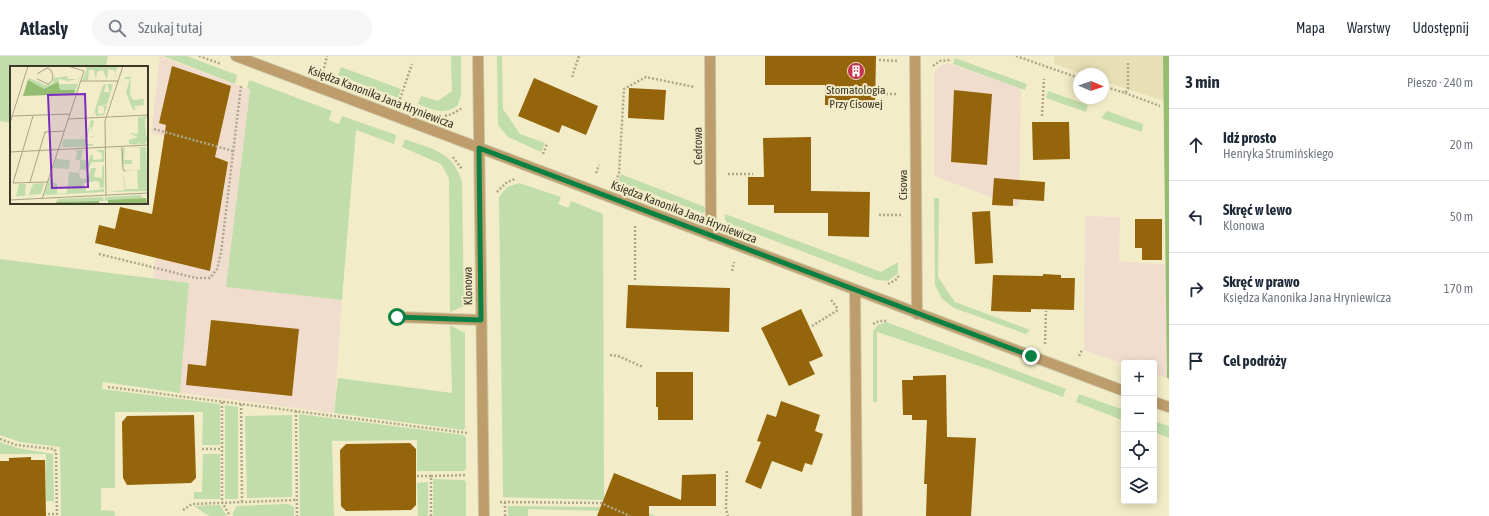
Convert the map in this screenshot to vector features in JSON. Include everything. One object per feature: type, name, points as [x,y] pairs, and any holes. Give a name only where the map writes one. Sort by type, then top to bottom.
[{"type":"street","name":"Księdza Kanonika Jana Hryniewicza","points":[[236,56],[855,291],[1121,390]]},
{"type":"street","name":"Klonowa","points":[[478,56],[484,516]]},
{"type":"street","name":"Cedrowa","points":[[710,56],[711,236]]},
{"type":"street","name":"Cisowa","points":[[915,56],[917,314]]},
{"type":"street","points":[[855,291],[857,516]]},
{"type":"street","points":[[397,317],[481,320]]},
{"type":"street","points":[[1157,403],[1169,407]]},
{"type":"path","points":[[323,72],[327,56]]},
{"type":"path","points":[[572,77],[579,56]]},
{"type":"path","points":[[944,60],[945,56]]},
{"type":"path","points":[[1016,56],[1073,76]]},
{"type":"path","points":[[878,60],[900,61]]},
{"type":"path","points":[[1125,93],[1128,89],[1128,61]]},
{"type":"path","points":[[399,102],[412,64]]},
{"type":"path","points":[[615,184],[619,174],[624,89],[646,77],[710,89]]},
{"type":"path","points":[[1042,116],[1044,79]]},
{"type":"path","points":[[99,254],[196,278],[210,278],[217,269],[221,253],[241,86]]},
{"type":"path","points":[[1109,88],[1160,106]]},
{"type":"path","points":[[878,94],[900,94]]},
{"type":"path","points":[[154,129],[233,151]]},
{"type":"path","points":[[542,156],[547,144]]},
{"type":"path","points":[[595,176],[598,164]]},
{"type":"path","points":[[711,174],[753,174]]},
{"type":"path","points":[[878,215],[901,215]]},
{"type":"path","points":[[635,280],[636,223]]},
{"type":"path","points":[[732,271],[734,259]]},
{"type":"path","points":[[812,326],[838,310]]},
{"type":"path","points":[[1045,346],[1046,311]]},
{"type":"path","points":[[870,329],[879,321],[891,321]]},
{"type":"path","points":[[1078,358],[1082,350]]},
{"type":"path","points":[[610,355],[618,356],[643,367]]},
{"type":"path","points":[[108,387],[469,434]]},
{"type":"path","points":[[222,402],[222,502],[230,516]]},
{"type":"path","points":[[241,404],[242,502]]},
{"type":"path","points":[[296,411],[297,516]]},
{"type":"path","points":[[0,439],[16,445],[54,449],[56,452],[57,515],[48,514]]},
{"type":"path","points":[[202,449],[222,449]]},
{"type":"path","points":[[727,471],[726,509],[728,516]]},
{"type":"path","points":[[418,476],[470,475]]},
{"type":"path","points":[[431,476],[431,516]]},
{"type":"path","points":[[183,510],[192,504],[296,500]]},
{"type":"path","points":[[505,516],[505,502],[601,503],[630,516]]},
{"type":"shaded area","points":[[160,56],[250,90],[226,287],[342,300],[334,413],[180,393],[189,283],[153,278],[162,208],[189,144],[151,133]]},
{"type":"shaded area","points":[[1054,56],[1163,56],[1164,101],[1109,83],[1109,68],[1073,68],[1073,70],[1054,64]]},
{"type":"shaded area","points":[[947,63],[1021,88],[1019,207],[934,176],[934,74],[937,68]]},
{"type":"shaded area","points":[[1085,216],[1120,217],[1119,261],[1166,265],[1167,378],[1157,375],[1157,360],[1121,360],[1121,363],[1084,350]]},
{"type":"green space","points":[[0,56],[108,56],[106,66],[10,66],[10,123],[0,121]]},
{"type":"green space","points":[[163,56],[187,56],[237,75],[235,84]]},
{"type":"green space","points":[[451,56],[461,56],[461,95],[458,105],[448,110],[439,111],[418,104],[421,96],[438,101],[452,91]]},
{"type":"green space","points":[[497,56],[502,56],[503,109],[520,134],[545,143],[541,152],[508,137],[498,125]]},
{"type":"green space","points":[[1163,56],[1169,56],[1169,379],[1167,378]]},
{"type":"green space","points":[[955,58],[1027,84],[1025,90],[953,64]]},
{"type":"green space","points":[[341,67],[401,89],[398,98],[338,75]]},
{"type":"green space","points":[[249,80],[332,111],[329,120],[339,124],[342,116],[396,135],[394,144],[356,130],[342,300],[226,287],[250,90],[247,88]]},
{"type":"green space","points":[[1048,91],[1073,100],[1073,104],[1088,105],[1086,112],[1046,98]]},
{"type":"green space","points":[[1107,111],[1143,124],[1142,132],[1101,118]]},
{"type":"green space","points":[[405,139],[433,149],[447,157],[458,171],[462,182],[464,306],[450,312],[449,178],[441,164],[402,147]]},
{"type":"green space","points":[[621,174],[705,207],[705,212],[703,213],[618,181]]},
{"type":"green space","points":[[519,183],[561,197],[558,204],[568,208],[571,201],[603,214],[604,496],[656,516],[641,516],[603,500],[503,497],[499,197],[507,187]]},
{"type":"green space","points":[[934,198],[939,198],[938,277],[955,302],[1030,330],[1026,334],[954,308],[942,299],[935,285]]},
{"type":"green space","points":[[725,214],[881,272],[898,262],[898,273],[888,281],[877,280],[728,223],[725,220]]},
{"type":"green space","points":[[0,259],[189,283],[180,393],[103,382],[102,389],[220,404],[220,445],[202,445],[203,412],[115,412],[115,488],[101,488],[101,510],[114,511],[115,516],[61,516],[60,447],[20,442],[0,435]]},
{"type":"green space","points":[[886,322],[1066,389],[1063,397],[991,370],[877,332],[877,402],[873,402],[873,331],[878,325]]},
{"type":"green space","points":[[450,325],[465,333],[465,428],[463,430],[334,413],[338,378],[452,393]]},
{"type":"green space","points":[[1079,394],[1121,409],[1121,420],[1076,402]]},
{"type":"green space","points":[[225,405],[238,407],[238,499],[225,499]]},
{"type":"green space","points":[[299,414],[464,435],[466,438],[466,469],[464,471],[417,471],[417,440],[332,441],[334,516],[300,516]]},
{"type":"green space","points":[[292,415],[292,497],[247,498],[245,416]]},
{"type":"green space","points":[[1157,422],[1169,426],[1169,438],[1157,433]]},
{"type":"green space","points":[[0,442],[17,448],[53,454],[54,501],[46,501],[46,454],[0,454]]},
{"type":"green space","points":[[203,454],[220,454],[220,499],[194,499],[194,492],[202,492]]},
{"type":"green space","points":[[433,479],[464,480],[466,482],[466,516],[433,516]]},
{"type":"green space","points":[[428,482],[428,516],[418,516],[417,483]]},
{"type":"green space","points":[[288,504],[294,507],[294,516],[233,516],[232,514],[237,506]]},
{"type":"green space","points":[[220,505],[227,516],[209,516],[194,506]]},
{"type":"green space","points":[[508,506],[603,507],[603,511],[528,509],[528,516],[508,516]]},
{"type":"building","points":[[765,56],[876,56],[875,106],[825,105],[825,85],[765,85]]},
{"type":"building","points":[[172,66],[231,86],[215,157],[228,162],[210,271],[95,243],[99,225],[115,229],[120,207],[152,214],[166,125],[159,123]]},
{"type":"building","points":[[534,78],[598,106],[586,135],[562,125],[559,133],[518,116]]},
{"type":"building","points":[[629,88],[666,90],[664,120],[628,118]]},
{"type":"building","points":[[954,90],[992,94],[987,165],[951,162]]},
{"type":"building","points":[[1032,122],[1069,122],[1070,159],[1033,160]]},
{"type":"building","points":[[811,137],[811,191],[870,192],[869,237],[828,236],[828,213],[774,213],[774,205],[748,205],[748,177],[764,177],[763,138]]},
{"type":"building","points":[[994,178],[1045,182],[1044,201],[1013,199],[1013,206],[992,205]]},
{"type":"building","points":[[990,211],[993,263],[975,264],[972,212]]},
{"type":"building","points":[[1135,219],[1162,219],[1162,260],[1142,260],[1142,248],[1135,248]]},
{"type":"building","points":[[1043,274],[1061,275],[1061,278],[1075,278],[1074,310],[1031,309],[1031,312],[991,311],[993,275],[1043,276]]},
{"type":"building","points":[[628,285],[730,288],[729,332],[626,328]]},
{"type":"building","points":[[801,309],[823,356],[809,362],[815,374],[789,386],[761,328]]},
{"type":"building","points":[[211,320],[299,329],[292,396],[186,385],[188,364],[206,366]]},
{"type":"building","points":[[656,372],[693,372],[693,420],[658,420],[658,407],[656,407]]},
{"type":"building","points":[[946,375],[947,437],[976,438],[971,516],[926,516],[927,484],[924,484],[927,420],[912,420],[912,415],[903,415],[902,380],[913,380],[913,376]]},
{"type":"building","points":[[781,401],[820,415],[815,431],[823,434],[812,465],[805,463],[802,472],[772,461],[761,489],[745,482],[761,442],[757,441],[767,414],[776,417]]},
{"type":"building","points":[[194,415],[196,478],[191,483],[127,485],[123,478],[122,422],[127,416]]},
{"type":"building","points":[[410,443],[416,449],[416,505],[411,510],[346,511],[341,506],[340,450],[346,444]]},
{"type":"building","points":[[31,457],[31,460],[45,460],[46,516],[0,516],[0,461],[9,461],[9,458]]},
{"type":"building","points":[[614,473],[681,500],[682,475],[716,474],[716,506],[649,506],[649,516],[597,516]]},
{"type":"place","name":"Stomatologia Przy Cisowej","points":[[856,71]]},
{"type":"route","points":[[397,317],[481,320],[479,148],[855,291],[1031,356]]}]
